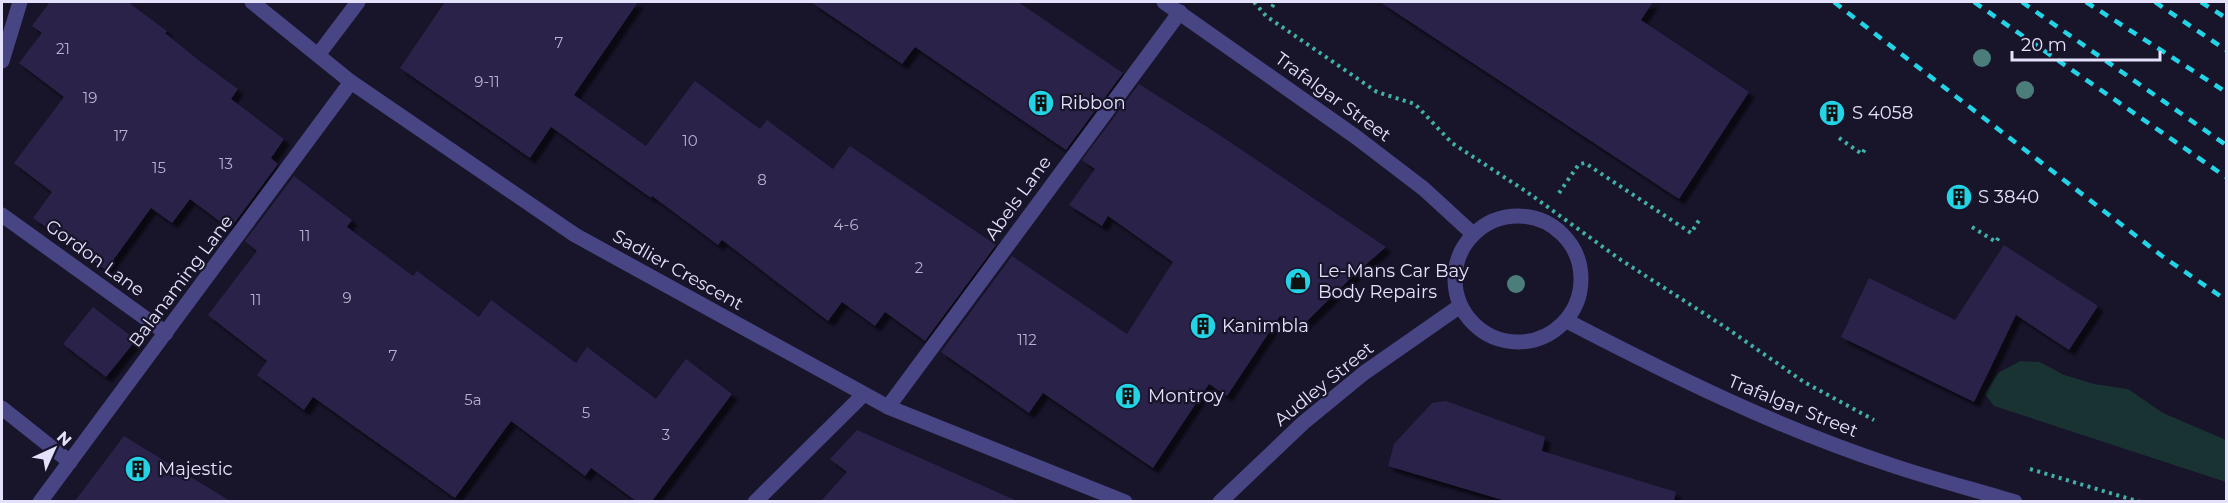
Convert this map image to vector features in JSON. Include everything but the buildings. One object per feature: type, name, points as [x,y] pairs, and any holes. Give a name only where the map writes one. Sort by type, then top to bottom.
[{"type":"street","points":[[2,61],[20,2]]},
{"type":"street","name":"Sadlier Crescent","points":[[252,2],[351,82],[574,235],[863,395],[1125,501]]},
{"type":"street","points":[[318,56],[358,2]]},
{"type":"street","name":"Trafalgar Street","points":[[1164,2],[1425,189],[1473,234]]},
{"type":"street","name":"Abels Lane","points":[[888,407],[1180,12]]},
{"type":"street","name":"Balanaming Lane","points":[[40,501],[351,82]]},
{"type":"street","name":"Gordon Lane","points":[[2,215],[166,333]]},
{"type":"street","points":[[1507,216],[1527,216],[1545,222],[1562,232],[1574,248],[1581,266],[1581,286],[1577,304],[1567,321],[1553,333],[1537,340],[1518,343],[1501,341],[1484,333],[1470,322],[1460,306],[1454,287],[1456,268],[1462,249],[1473,234],[1489,223],[1507,216]]},
{"type":"street","name":"Audley Street","points":[[1220,501],[1303,423],[1364,373],[1460,306]]},
{"type":"street","name":"Trafalgar Street","points":[[1567,321],[1725,400],[1784,424],[1887,464],[2014,501]]},
{"type":"street","points":[[755,501],[863,395]]},
{"type":"street","points":[[2,408],[70,462]]},
{"type":"path","points":[[1254,2],[1266,16],[1377,92],[1415,104],[1452,142],[1527,192],[1621,260],[1725,327],[1804,382],[1875,421]]},
{"type":"path","points":[[1272,7],[1275,2]]},
{"type":"path","points":[[1839,138],[1862,154],[1865,149]]},
{"type":"path","points":[[1559,193],[1579,164],[1585,163],[1691,233],[1701,217]]},
{"type":"path","points":[[1972,227],[1996,242],[1999,237]]},
{"type":"path","points":[[2026,468],[2140,501]]},
{"type":"green space","points":[[2020,361],[2040,362],[2064,375],[2094,384],[2128,389],[2163,413],[2226,440],[2226,482],[1994,406],[1985,394],[1998,373]]},
{"type":"railway","points":[[1834,2],[2162,256],[2226,300]]},
{"type":"railway","points":[[1974,2],[2226,177]]},
{"type":"railway","points":[[2022,2],[2226,145]]},
{"type":"railway","points":[[2086,2],[2226,92]]},
{"type":"railway","points":[[2155,2],[2226,50]]},
{"type":"railway","points":[[2201,2],[2226,18]]},
{"type":"place","name":"Ribbon","points":[[1041,103]]},
{"type":"place","name":"S 4058","points":[[1832,113]]},
{"type":"place","name":"S 3840","points":[[1959,197]]},
{"type":"place","name":"Le-Mans Car Bay Body Repairs","points":[[1298,281]]},
{"type":"place","name":"Kanimbla","points":[[1203,326]]},
{"type":"place","name":"Montroy","points":[[1128,396]]},
{"type":"place","name":"Majestic","points":[[138,469]]}]
